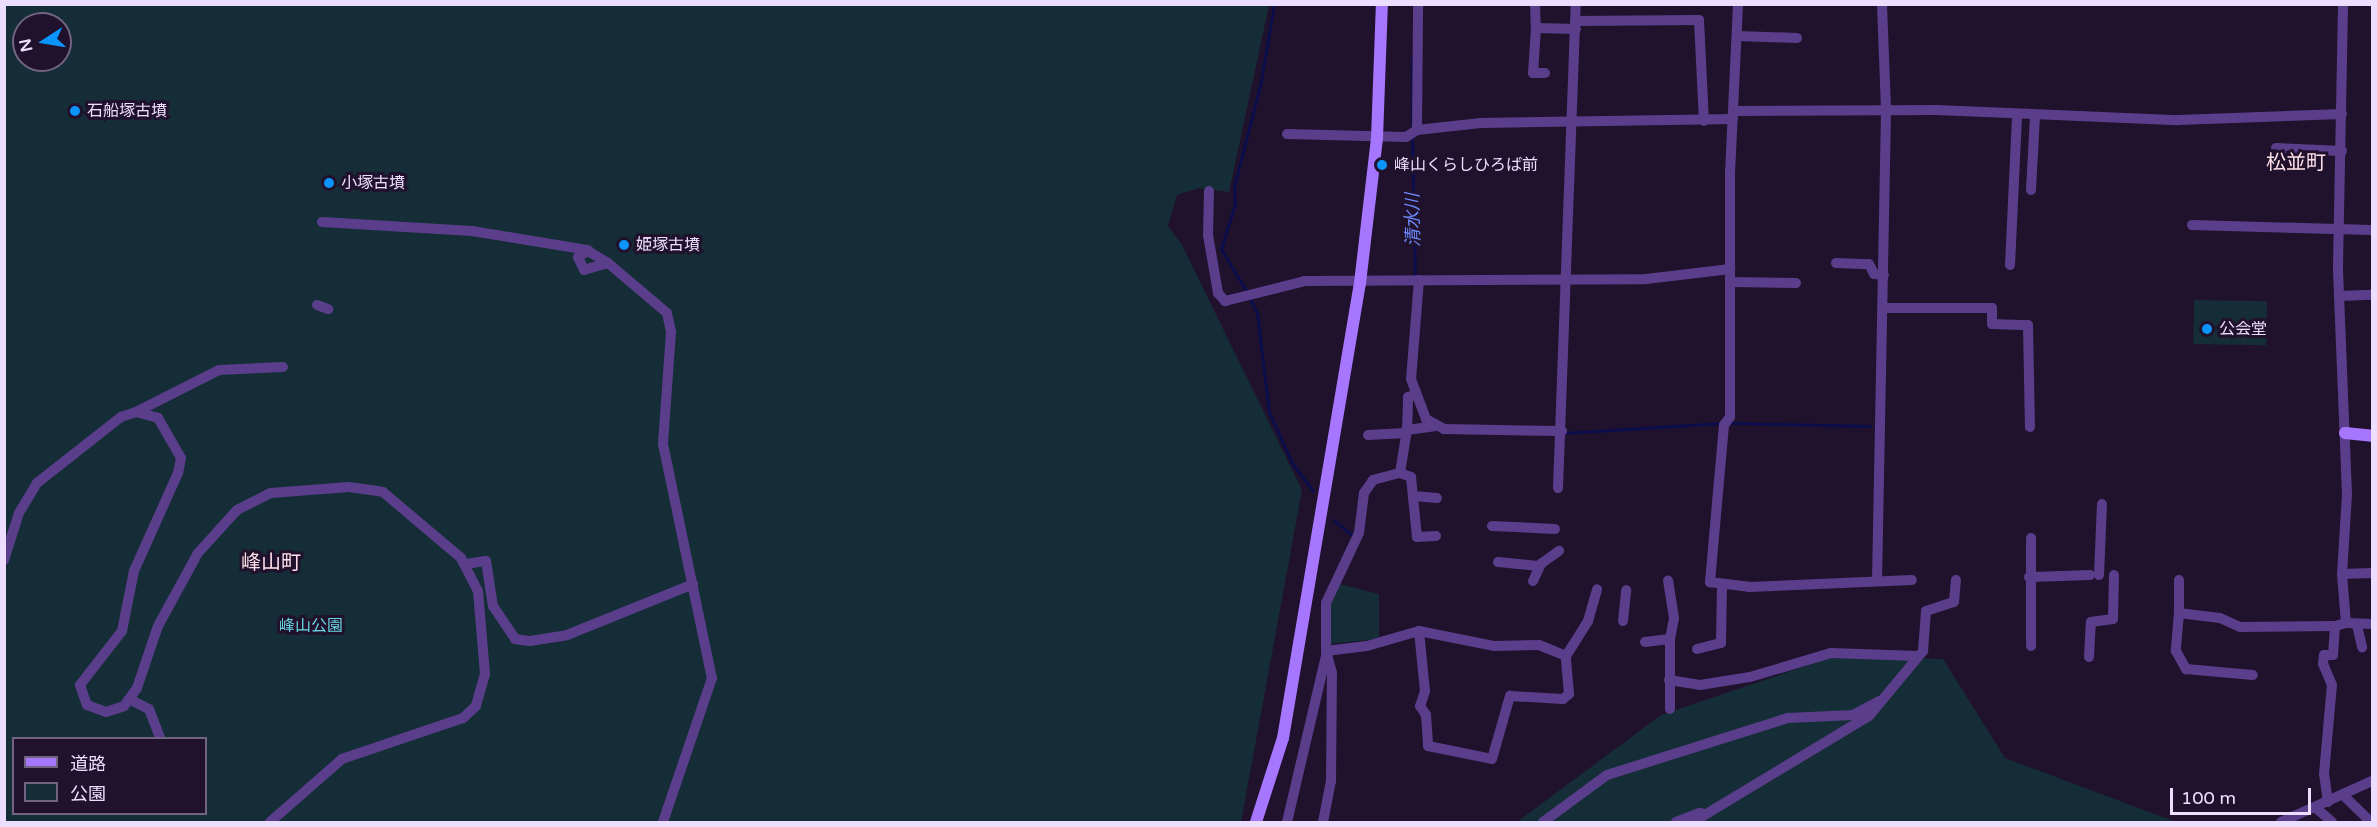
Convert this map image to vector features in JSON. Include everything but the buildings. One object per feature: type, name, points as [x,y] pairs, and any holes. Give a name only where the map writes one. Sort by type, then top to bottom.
[{"type":"street","points":[[1256,822],[1283,738],[1360,284],[1377,138],[1383,4]]},
{"type":"street","points":[[1413,132],[1418,4]]},
{"type":"street","points":[[1535,4],[1533,73],[1545,74]]},
{"type":"street","points":[[1558,488],[1569,280],[1576,4]]},
{"type":"street","points":[[1738,4],[1730,269],[1731,417],[1724,425],[1710,582],[1722,585],[1912,580]]},
{"type":"street","points":[[1877,581],[1886,109],[1882,4]]},
{"type":"street","points":[[2343,4],[2342,151],[2338,229],[2345,433],[2342,574],[2351,624],[2362,647]]},
{"type":"street","points":[[1536,28],[1699,20],[1704,121]]},
{"type":"street","points":[[1737,36],[1797,38]]},
{"type":"street","points":[[1287,134],[1377,138],[1413,132],[1574,119],[1704,121],[1733,115],[1886,109],[2035,117],[2342,114]]},
{"type":"street","points":[[2010,265],[2017,116]]},
{"type":"street","points":[[2031,190],[2035,117]]},
{"type":"street","points":[[2276,148],[2342,151]]},
{"type":"street","points":[[1209,191],[1208,235],[1218,293],[1224,301],[1305,281],[1360,284],[1414,281],[1569,280],[1730,269]]},
{"type":"street","points":[[322,222],[472,231],[588,250],[608,263],[667,314],[671,332],[663,444],[712,678],[663,822]]},
{"type":"street","points":[[2192,225],[2373,230]]},
{"type":"street","points":[[588,250],[578,257],[584,270],[608,263]]},
{"type":"street","points":[[1836,263],[1869,264],[1874,274],[1884,275]]},
{"type":"street","points":[[1400,473],[1411,396],[1414,281]]},
{"type":"street","points":[[1730,282],[1796,283]]},
{"type":"street","points":[[2339,296],[2373,295]]},
{"type":"street","points":[[317,305],[328,309]]},
{"type":"street","points":[[1884,308],[1992,308],[1992,324],[2028,325],[2030,427]]},
{"type":"street","points":[[4,560],[19,513],[37,483],[122,417],[219,370],[283,367]]},
{"type":"street","points":[[1411,396],[1433,428]]},
{"type":"street","points":[[136,412],[158,418],[180,458],[178,473],[134,570],[122,631],[80,685],[81,696],[96,711],[115,710],[129,699],[158,626],[198,553],[237,510],[271,493],[349,488],[383,492],[466,564],[478,591],[485,674],[476,706],[463,718],[342,759],[270,822]]},
{"type":"street","points":[[1368,435],[1433,428],[1562,431]]},
{"type":"street","points":[[2345,433],[2373,436]]},
{"type":"street","points":[[1287,822],[1326,653],[1326,603],[1359,533],[1364,493],[1373,480],[1400,473],[1411,477],[1417,537],[1436,536]]},
{"type":"street","points":[[1413,496],[1437,498]]},
{"type":"street","points":[[2029,577],[2095,575],[2106,526],[2102,504]]},
{"type":"street","points":[[1492,526],[1555,529]]},
{"type":"street","points":[[2031,538],[2029,577],[2031,646]]},
{"type":"street","points":[[1533,581],[1541,564],[1559,551]]},
{"type":"street","points":[[466,564],[486,561],[493,606],[515,639],[530,641],[567,635],[693,584]]},
{"type":"street","points":[[1498,562],[1541,564]]},
{"type":"street","points":[[2342,574],[2373,573]]},
{"type":"street","points":[[2089,657],[2091,622],[2113,619],[2114,575]]},
{"type":"street","points":[[2179,579],[2176,651],[2186,669],[2253,675]]},
{"type":"street","points":[[1668,580],[1674,618],[1670,639],[1670,710]]},
{"type":"street","points":[[1693,822],[1859,724],[1887,696],[1918,656],[1926,611],[1954,602],[1956,580]]},
{"type":"street","points":[[1697,649],[1721,643],[1722,585]]},
{"type":"street","points":[[1419,631],[1425,691],[1420,706],[1426,715],[1428,746],[1463,751],[1469,758],[1492,759],[1510,696],[1563,699],[1569,694],[1566,656],[1588,621],[1597,589]]},
{"type":"street","points":[[1623,621],[1626,590]]},
{"type":"street","points":[[2179,614],[2220,618],[2240,627],[2373,624]]},
{"type":"street","points":[[2328,802],[2324,774],[2332,685],[2323,664],[2324,655],[2333,655],[2335,626]]},
{"type":"street","points":[[1326,653],[1366,646],[1419,631],[1494,646],[1539,645],[1566,656]]},
{"type":"street","points":[[1645,642],[1670,639]]},
{"type":"street","points":[[1323,822],[1331,781],[1332,673],[1326,653]]},
{"type":"street","points":[[1669,681],[1700,685],[1750,677],[1831,653],[1918,656]]},
{"type":"street","points":[[1543,822],[1607,775],[1788,718],[1853,715],[1887,696]]},
{"type":"street","points":[[129,699],[150,710],[159,737]]},
{"type":"street","points":[[2281,822],[2373,781]]},
{"type":"street","points":[[2343,795],[2371,822]]},
{"type":"street","points":[[1676,822],[1722,803]]},
{"type":"street","points":[[2316,808],[2332,822]]},
{"type":"green space","name":"峰山公園","points":[[5,5],[1269,5],[1229,192],[1199,188],[1177,195],[1168,226],[1182,245],[1302,490],[1241,822],[5,822]]},
{"type":"green space","points":[[2194,300],[2267,301],[2266,345],[2193,344]]},
{"type":"green space","points":[[1339,584],[1379,594],[1379,639],[1328,644],[1328,611]]},
{"type":"green space","points":[[1838,655],[1943,659],[2005,758],[2176,822],[1517,822],[1661,715]]},
{"type":"waterway","points":[[1247,292],[1221,249],[1235,204],[1234,187],[1261,81],[1274,4]]},
{"type":"waterway","name":"清水川","points":[[1412,58],[1412,126]]},
{"type":"waterway","name":"清水川","points":[[1412,136],[1415,279]]},
{"type":"waterway","points":[[1250,298],[1257,313],[1269,412],[1292,463],[1313,491]]},
{"type":"waterway","points":[[1564,433],[1722,423]]},
{"type":"waterway","points":[[1728,423],[1870,426]]},
{"type":"waterway","points":[[1334,520],[1354,537]]},
{"type":"place","name":"石船塚古墳","points":[[75,111]]},
{"type":"place","name":"峰山くらしひろば前","points":[[1382,165]]},
{"type":"place","name":"小塚古墳","points":[[329,183]]},
{"type":"place","name":"姫塚古墳","points":[[624,245]]},
{"type":"place","name":"公会堂","points":[[2207,329]]},
{"type":"district","name":"松並町","points":[[2296,163]]},
{"type":"district","name":"峰山町","points":[[271,563]]}]
